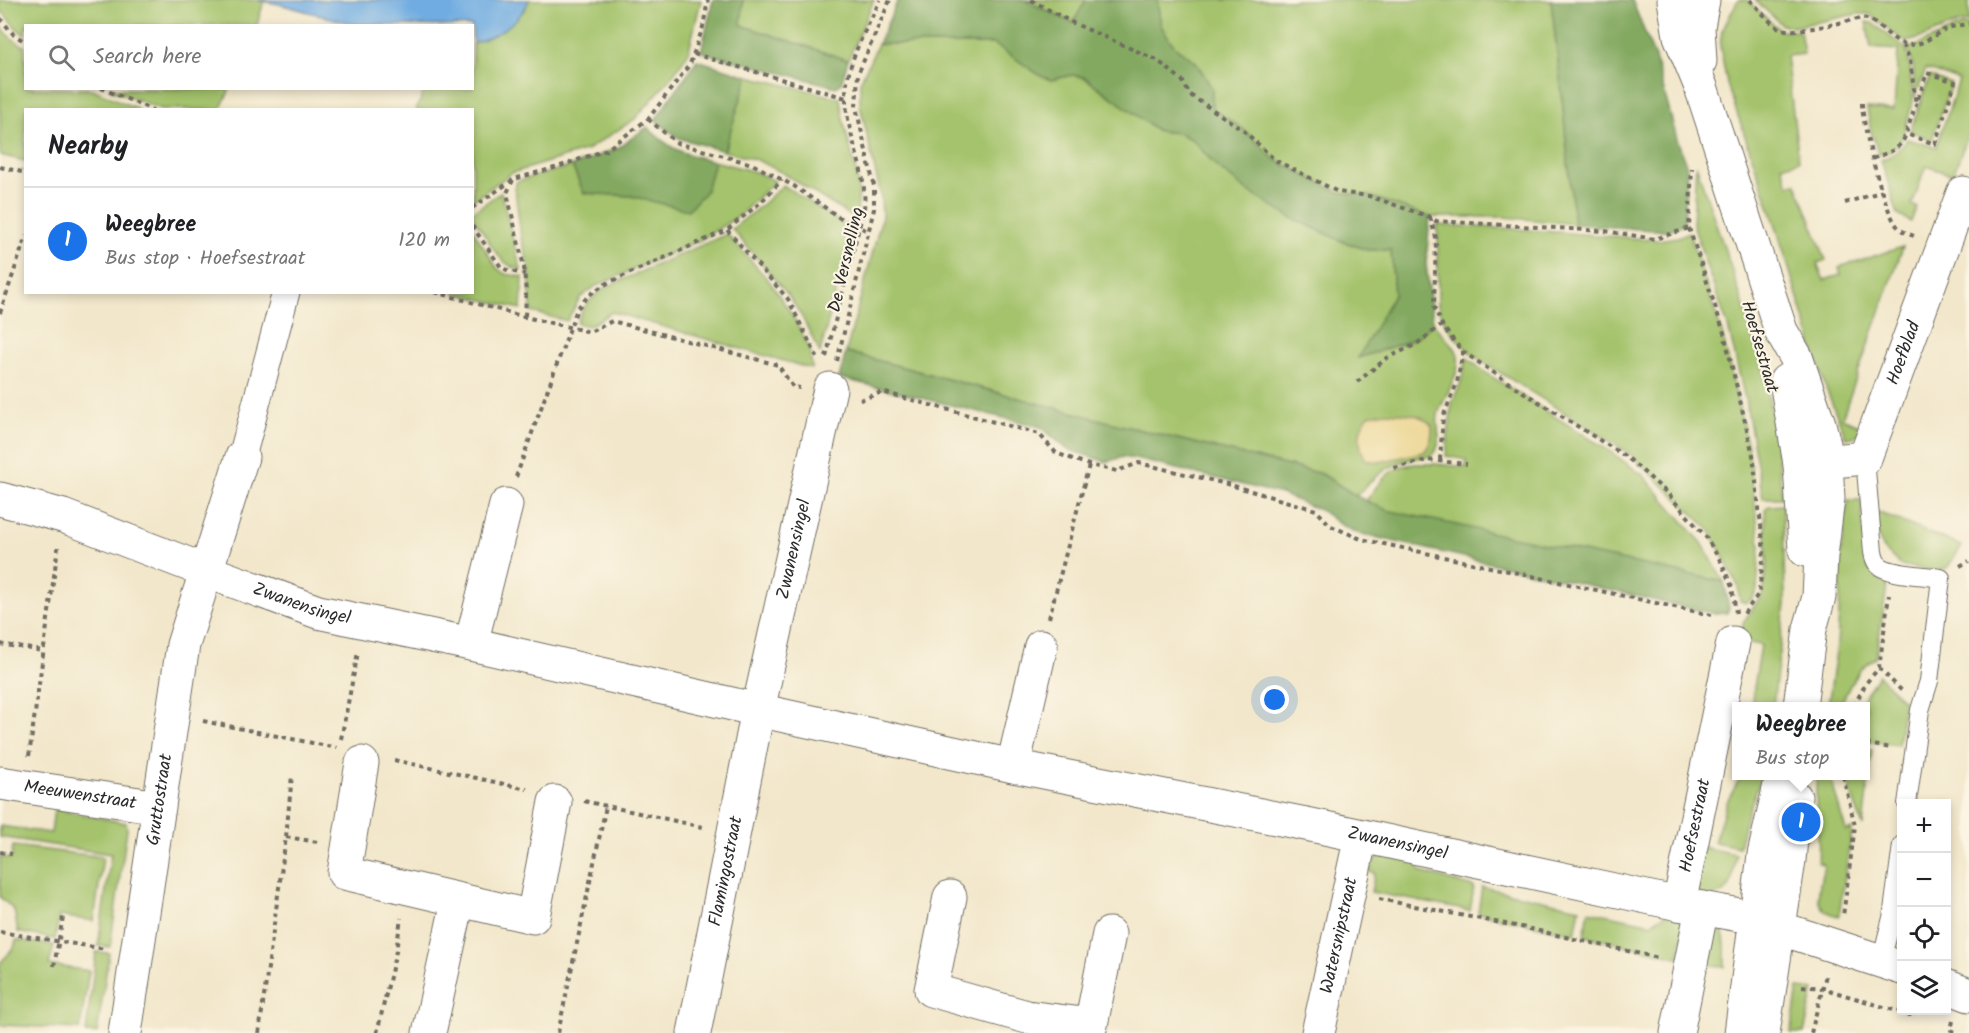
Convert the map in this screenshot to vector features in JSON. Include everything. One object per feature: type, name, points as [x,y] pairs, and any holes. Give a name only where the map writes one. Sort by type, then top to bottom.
[{"type":"street","name":"Hoefsestraat","points":[[1674,0],[1680,36],[1701,87],[1781,331],[1796,357],[1819,424],[1813,463],[1828,498],[1822,539],[1819,597],[1810,629],[1801,702]]},
{"type":"street","name":"Hoefsestraat","points":[[1701,87],[1698,27],[1703,0]]},
{"type":"street","name":"Hoefblad","points":[[1865,458],[1963,193],[1969,195]]},
{"type":"street","points":[[206,571],[242,457],[285,294]]},
{"type":"street","name":"Zwanensingel","points":[[758,710],[824,386]]},
{"type":"street","points":[[1813,463],[1865,458]]},
{"type":"street","name":"Zwanensingel","points":[[0,499],[63,516],[318,612],[364,620],[1013,766],[1361,836],[1768,923],[1891,964]]},
{"type":"street","points":[[471,644],[506,505]]},
{"type":"street","name":"Gruttostraat","points":[[125,1033],[183,645],[206,571]]},
{"type":"street","name":"Hoefsestraat","points":[[1677,1033],[1692,965],[1690,906],[1735,632]]},
{"type":"street","points":[[1013,766],[1041,646]]},
{"type":"street","name":"Flamingostraat","points":[[694,1033],[758,710]]},
{"type":"street","points":[[374,761],[344,873],[533,917],[556,797]]},
{"type":"street","points":[[1763,1033],[1768,923],[1764,855],[1781,780]]},
{"type":"street","points":[[1741,1033],[1768,923],[1796,780]]},
{"type":"street","name":"Meeuwenstraat","points":[[13,785],[159,807]]},
{"type":"street","name":"Watersnipstraat","points":[[1318,1033],[1361,836]]},
{"type":"street","points":[[950,897],[931,990],[1027,1025],[1091,1025],[1109,934]]},
{"type":"street","points":[[429,1033],[458,901]]},
{"type":"street","points":[[1951,987],[1969,994]]},
{"type":"lane","points":[[1865,458],[1874,558],[1882,568],[1941,578],[1929,681],[1920,710],[1908,799]]},
{"type":"lane","points":[[1891,964],[1892,918],[1901,853]]},
{"type":"path","points":[[474,207],[514,178],[558,167],[606,150],[648,119],[690,64],[703,27],[708,0]]},
{"type":"path","points":[[824,386],[866,194],[846,98],[850,69],[880,0]]},
{"type":"path","name":"De Versnelling","points":[[824,386],[874,209],[874,186],[856,107],[858,74],[890,0]]},
{"type":"path","points":[[1031,0],[1073,23],[1157,60],[1182,80],[1190,95],[1242,129],[1275,160],[1338,192],[1369,196],[1436,222],[1594,230],[1655,239],[1689,228]]},
{"type":"path","points":[[1750,0],[1775,25],[1783,29],[1799,29],[1863,18],[1872,20],[1903,44],[1909,55],[1916,106]]},
{"type":"path","points":[[0,18],[14,35],[24,41]]},
{"type":"path","points":[[1903,44],[1920,43],[1951,27],[1969,24]]},
{"type":"path","points":[[694,54],[846,98]]},
{"type":"path","points":[[1873,159],[1896,149],[1906,134],[1927,73],[1955,82],[1935,144],[1906,134]]},
{"type":"path","points":[[105,90],[148,108]]},
{"type":"path","points":[[1862,103],[1866,136],[1891,216],[1898,228],[1906,233],[1943,246]]},
{"type":"path","points":[[648,119],[677,143],[752,164],[782,180],[843,220],[868,231]]},
{"type":"path","points":[[1692,164],[1689,228],[1724,333],[1754,455],[1760,504],[1764,552],[1760,593],[1735,632]]},
{"type":"path","points":[[0,167],[24,173]]},
{"type":"path","points":[[514,178],[507,193],[525,274],[525,317]]},
{"type":"path","points":[[506,505],[577,309],[596,289],[728,230],[761,202],[782,180]]},
{"type":"path","points":[[1845,203],[1883,191]]},
{"type":"path","points":[[1430,218],[1436,238],[1434,307],[1442,325],[1463,351],[1512,385],[1628,458],[1668,494],[1707,537],[1721,562],[1732,587],[1735,632]]},
{"type":"path","points":[[474,229],[501,267],[525,274]]},
{"type":"path","points":[[728,230],[788,299],[824,386]]},
{"type":"path","points":[[0,313],[24,242]]},
{"type":"path","points":[[442,294],[590,332],[612,321],[778,365],[793,387],[824,386],[856,401],[882,392],[1039,434],[1056,453],[1089,465],[1117,471],[1139,463],[1216,482],[1316,510],[1331,526],[1361,539],[1735,632]]},
{"type":"path","points":[[1357,382],[1387,358],[1415,345],[1442,325]]},
{"type":"path","points":[[1440,460],[1443,417],[1457,383],[1463,351]]},
{"type":"path","points":[[1394,468],[1414,462],[1440,460],[1467,464]]},
{"type":"path","points":[[1041,646],[1089,465]]},
{"type":"path","points":[[13,785],[43,651],[63,516]]},
{"type":"path","points":[[1856,702],[1866,683],[1879,668],[1893,571]]},
{"type":"path","points":[[173,716],[219,723],[339,749],[364,620]]},
{"type":"path","points":[[0,644],[43,651]]},
{"type":"path","points":[[374,761],[734,833]]},
{"type":"path","points":[[259,1033],[286,837],[292,775]]},
{"type":"path","points":[[1811,1033],[1840,921],[1843,917],[1855,826],[1844,780]]},
{"type":"path","points":[[558,1033],[606,806]]},
{"type":"path","points":[[0,852],[12,854]]},
{"type":"path","points":[[377,1033],[396,951],[405,888]]},
{"type":"path","points":[[1348,893],[1521,927],[1692,965]]},
{"type":"path","points":[[54,966],[63,916]]},
{"type":"path","points":[[0,932],[137,953]]},
{"type":"path","points":[[1822,988],[1897,1011]]},
{"type":"green space","points":[[0,0],[264,1],[257,24],[24,24],[24,34],[0,9]]},
{"type":"green space","points":[[529,0],[701,0],[688,54],[635,119],[587,150],[512,173],[474,199],[474,108],[417,108],[425,90],[474,90],[474,43],[483,40],[525,10]]},
{"type":"green space","points":[[713,0],[743,0],[741,25],[848,60],[841,84],[836,87],[701,52]]},
{"type":"green space","points":[[743,0],[874,0],[848,60],[741,25]]},
{"type":"green space","points":[[898,0],[1024,0],[1073,23],[1086,0],[1157,0],[1161,26],[1174,46],[1196,62],[1212,88],[1212,108],[1243,129],[1275,160],[1338,192],[1369,196],[1430,217],[1426,264],[1433,323],[1415,339],[1358,358],[1394,294],[1391,250],[1367,250],[1290,217],[1249,192],[1217,167],[1193,140],[1179,133],[1158,131],[1084,77],[1072,75],[1051,80],[1041,76],[994,44],[878,44]]},
{"type":"green space","points":[[1024,0],[1086,0],[1073,23]]},
{"type":"green space","points":[[1157,0],[1551,0],[1574,224],[1504,217],[1430,217],[1369,196],[1338,192],[1275,160],[1243,129],[1211,108],[1196,62],[1174,46],[1161,26]]},
{"type":"green space","points":[[1551,0],[1632,0],[1655,58],[1687,167],[1684,225],[1671,230],[1653,230],[1574,224]]},
{"type":"green space","points":[[1738,0],[1747,0],[1781,31],[1800,31],[1804,54],[1786,56],[1799,161],[1782,166],[1788,185],[1796,183],[1826,260],[1817,263],[1824,280],[1841,275],[1839,267],[1903,247],[1842,418],[1863,427],[1858,434],[1852,437],[1846,438],[1825,386],[1775,223],[1727,84],[1720,46],[1722,31]]},
{"type":"green space","points":[[1755,0],[1969,0],[1969,21],[1905,42],[1869,14],[1857,14],[1793,27],[1782,25]]},
{"type":"green space","points":[[1866,22],[1872,23],[1900,44],[1906,51],[1910,65],[1913,102],[1902,138],[1899,144],[1890,151],[1879,155],[1871,132],[1867,108],[1894,110],[1898,50],[1871,48]]},
{"type":"green space","points":[[0,25],[10,37],[24,46],[24,90],[94,90],[136,108],[24,108],[24,161],[0,155]]},
{"type":"green space","points":[[1963,25],[1969,25],[1969,132],[1953,175],[1926,166],[1912,205],[1917,207],[1911,222],[1898,215],[1881,160],[1896,152],[1907,139],[1936,147],[1959,80],[1926,69],[1915,98],[1913,64],[1905,46],[1914,47]]},
{"type":"green space","points":[[878,44],[994,44],[1041,76],[1051,80],[1072,75],[1084,77],[1158,131],[1179,133],[1193,140],[1217,167],[1249,192],[1342,241],[1367,250],[1391,250],[1394,294],[1359,358],[1415,339],[1433,323],[1456,350],[1458,365],[1439,411],[1437,421],[1439,439],[1432,456],[1408,460],[1390,467],[1356,496],[1322,474],[1120,425],[846,352],[882,217],[881,196],[860,105],[860,82]]},
{"type":"green space","points":[[697,60],[748,76],[724,151],[679,138],[655,120]]},
{"type":"green space","points":[[748,76],[840,98],[858,187],[858,208],[855,219],[783,173],[757,160],[724,151]]},
{"type":"green space","points":[[1930,76],[1951,84],[1932,140],[1910,131]]},
{"type":"green space","points":[[112,90],[230,90],[221,108],[158,108]]},
{"type":"green space","points":[[647,127],[678,150],[714,161],[706,191],[688,210],[631,196],[584,193],[572,166],[618,148]]},
{"type":"green space","points":[[714,161],[756,172],[775,181],[739,216],[700,240],[596,286],[580,298],[567,321],[531,312],[529,267],[521,237],[515,188],[517,181],[572,166],[584,193],[631,196],[688,210],[711,176]]},
{"type":"green space","points":[[1696,164],[1743,302],[1762,367],[1773,423],[1782,498],[1763,498],[1746,403],[1728,326],[1693,224]]},
{"type":"green space","points":[[783,185],[852,230],[820,353],[789,296],[732,229]]},
{"type":"green space","points":[[501,192],[521,270],[512,267],[499,256],[474,219],[474,211]]},
{"type":"green space","points":[[1436,225],[1658,240],[1678,237],[1689,232],[1722,333],[1748,447],[1760,545],[1757,590],[1752,599],[1746,603],[1740,601],[1738,586],[1709,529],[1629,453],[1475,357],[1452,334],[1438,305]]},
{"type":"green space","points":[[474,232],[497,268],[505,274],[523,277],[521,309],[458,294],[474,294]]},
{"type":"green space","points":[[727,234],[770,282],[794,318],[810,349],[812,369],[612,312],[589,326],[577,323],[588,303],[604,288]]},
{"type":"green space","points":[[846,352],[1120,425],[1322,474],[1356,496],[1386,510],[1724,582],[1729,608],[1727,613],[1711,613],[1357,533],[1322,511],[1281,494],[1140,460],[1123,457],[1106,462],[1067,449],[1041,427],[839,378]]},
{"type":"green space","points":[[1467,358],[1489,375],[1605,448],[1643,475],[1702,543],[1724,582],[1434,521],[1386,510],[1366,501],[1385,477],[1400,467],[1424,464],[1466,467],[1467,460],[1446,456],[1452,402],[1460,385]]},
{"type":"green space","points":[[1848,500],[1861,500],[1866,564],[1874,574],[1888,579],[1876,658],[1859,672],[1842,702],[1829,702],[1837,645],[1840,556]]},
{"type":"green space","points":[[1783,505],[1785,604],[1773,702],[1752,702],[1761,645],[1739,641],[1744,621],[1763,593],[1767,562],[1765,509],[1769,506]]},
{"type":"green space","points":[[1877,512],[1962,546],[1947,568],[1937,571],[1900,565],[1882,547],[1878,535]]},
{"type":"green space","points":[[1878,675],[1904,701],[1898,745],[1870,742],[1870,702],[1861,702]]},
{"type":"green space","points":[[1739,780],[1760,780],[1746,817],[1739,847],[1714,842],[1727,802]]},
{"type":"green space","points":[[1817,780],[1831,780],[1846,831],[1852,829],[1839,916],[1823,908],[1818,897],[1824,865],[1818,862]]},
{"type":"green space","points":[[1848,780],[1868,780],[1863,826]]},
{"type":"green space","points":[[54,809],[126,823],[110,947],[98,946],[111,854],[0,837],[0,826],[51,833]]},
{"type":"green space","points":[[13,846],[103,857],[94,921],[59,916],[55,939],[18,932],[14,910],[0,897],[0,857],[11,858]]},
{"type":"green space","points":[[1701,847],[1736,854],[1730,884],[1722,893],[1705,896],[1692,895]]},
{"type":"green space","points":[[1383,855],[1414,859],[1421,872],[1474,887],[1470,911],[1371,892],[1375,873],[1369,872],[1374,860]]},
{"type":"green space","points":[[1482,887],[1580,908],[1575,934],[1478,913]]},
{"type":"green space","points":[[1589,911],[1652,924],[1666,914],[1679,917],[1684,930],[1678,957],[1584,936]]},
{"type":"green space","points":[[1712,926],[1720,927],[1724,936],[1725,967],[1699,963]]},
{"type":"green space","points":[[16,940],[54,945],[49,965],[89,971],[80,1029],[0,1025],[0,963],[14,948]]},
{"type":"green space","points":[[96,952],[109,953],[97,1033],[86,1033]]},
{"type":"green space","points":[[1798,988],[1814,990],[1804,1033],[1791,1033]]},
{"type":"sand","points":[[1386,412],[1417,416],[1428,421],[1432,426],[1432,434],[1424,452],[1379,462],[1366,460],[1360,443],[1362,425],[1369,415]]},
{"type":"water","points":[[256,0],[529,0],[520,16],[506,28],[474,43],[474,24],[352,24]]},
{"type":"place","name":"Weegbree","points":[[1801,822]]}]
